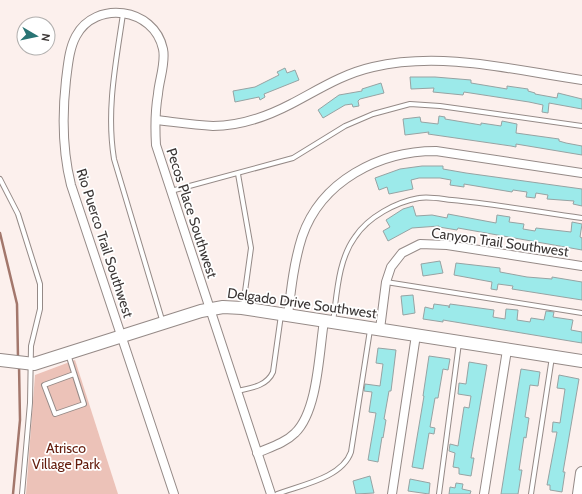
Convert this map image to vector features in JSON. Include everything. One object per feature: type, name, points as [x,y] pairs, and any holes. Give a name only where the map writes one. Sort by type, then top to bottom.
[{"type":"street","name":"Rio Puerco Trail Southwest","points":[[163,49],[155,31],[149,23],[132,13],[115,10],[97,15],[81,26],[71,47],[62,124],[66,164],[71,185],[174,494]]},
{"type":"street","name":"Pecos Place Southwest","points":[[163,49],[156,120],[156,145],[236,391],[272,494]]},
{"type":"street","points":[[156,120],[214,126],[259,118],[292,104],[341,76],[389,63],[422,60],[457,61],[582,80]]},
{"type":"street","points":[[284,315],[295,266],[307,226],[326,197],[339,184],[360,169],[378,161],[398,155],[419,151],[436,151],[582,173]]},
{"type":"street","name":"Canyon Trail Southwest","points":[[375,328],[391,267],[396,260],[412,247],[420,244],[447,245],[582,266]]},
{"type":"street","name":"Delgado Drive Southwest","points":[[4,361],[31,367],[121,336],[210,309],[223,307],[242,308],[375,328],[416,336],[582,361]]},
{"type":"street","points":[[258,453],[288,438],[305,421],[312,406],[329,322]]},
{"type":"street","points":[[392,494],[416,336]]},
{"type":"street","points":[[484,494],[507,350]]},
{"type":"street","points":[[579,494],[582,472]]},
{"type":"lane","points":[[124,11],[111,107],[111,141],[114,159],[163,323]]},
{"type":"lane","points":[[170,191],[238,174],[293,158],[345,126],[373,114],[410,104],[440,106],[582,126]]},
{"type":"lane","points":[[238,174],[251,248],[242,308]]},
{"type":"lane","points":[[0,179],[18,214],[40,284],[40,309],[31,346],[30,403],[22,494]]},
{"type":"lane","points":[[329,322],[346,255],[355,236],[373,218],[400,203],[420,197],[469,202],[582,218]]},
{"type":"lane","points":[[386,282],[582,312]]},
{"type":"lane","points":[[236,391],[259,386],[270,379],[273,372],[284,315]]},
{"type":"lane","points":[[277,494],[333,473],[348,460],[351,452],[375,328]]},
{"type":"lane","points":[[439,494],[460,343]]},
{"type":"lane","points":[[68,354],[84,404],[55,414],[44,385],[74,374]]},
{"type":"lane","points":[[531,494],[552,357]]},
{"type":"green space","name":"Atrisco Village Park","points":[[75,360],[118,494],[26,494],[35,375]]},
{"type":"building","points":[[285,68],[287,73],[295,70],[299,80],[264,94],[265,97],[260,100],[259,97],[235,102],[233,91],[255,87],[279,75],[277,72]]},
{"type":"building","points":[[410,77],[435,77],[471,80],[471,83],[507,89],[507,86],[528,89],[528,91],[535,94],[557,98],[558,93],[582,99],[582,109],[549,103],[548,113],[542,112],[543,105],[529,102],[464,92],[463,95],[433,92],[434,88],[411,89]]},
{"type":"building","points":[[381,83],[384,93],[360,99],[358,101],[359,106],[353,107],[352,104],[345,105],[323,118],[318,110],[339,95],[362,91],[362,89]]},
{"type":"building","points":[[439,116],[445,117],[445,119],[481,125],[481,123],[501,126],[502,121],[517,124],[516,133],[559,139],[559,141],[582,146],[582,155],[516,144],[516,147],[428,134],[429,132],[405,135],[403,119],[420,117],[421,122],[438,124]]},
{"type":"building","points":[[422,166],[443,166],[443,169],[466,173],[582,189],[582,206],[573,204],[574,201],[547,199],[548,195],[536,193],[535,198],[526,197],[527,192],[513,190],[512,192],[464,184],[464,187],[450,185],[451,180],[440,178],[419,178],[411,180],[413,189],[389,194],[387,187],[379,190],[375,178],[400,169]]},
{"type":"building","points":[[413,206],[416,216],[432,215],[447,218],[448,214],[496,223],[497,215],[510,217],[509,222],[524,224],[523,229],[535,231],[536,228],[571,232],[572,222],[582,224],[580,237],[582,238],[582,250],[439,226],[412,228],[388,241],[383,231],[390,227],[386,220],[403,209]]},
{"type":"building","points":[[440,261],[443,273],[423,276],[421,264]]},
{"type":"building","points":[[456,263],[500,268],[500,272],[527,277],[552,279],[552,277],[582,282],[582,300],[512,289],[513,286],[498,284],[497,290],[491,289],[492,282],[454,275]]},
{"type":"building","points":[[413,295],[415,313],[403,315],[401,296]]},
{"type":"building","points":[[434,304],[449,306],[449,308],[450,304],[494,310],[493,317],[505,319],[506,309],[518,310],[517,320],[530,322],[531,318],[544,320],[546,311],[554,312],[553,317],[573,320],[571,330],[582,332],[582,343],[443,320],[443,322],[423,319],[425,307],[433,309]]},
{"type":"building","points":[[378,348],[396,350],[391,391],[389,391],[384,419],[386,420],[378,462],[368,460],[376,413],[369,412],[372,392],[364,391],[365,384],[380,386],[383,364],[376,363]]},
{"type":"building","points":[[429,356],[450,359],[448,370],[443,369],[438,398],[435,398],[430,427],[435,428],[434,434],[429,433],[423,469],[412,467]]},
{"type":"building","points":[[469,362],[487,365],[471,458],[474,458],[471,476],[459,474],[459,468],[453,467],[455,453],[449,451],[450,444],[458,446],[464,407],[469,408],[471,396],[458,394],[459,383],[466,384]]},
{"type":"building","points":[[521,369],[540,372],[538,386],[530,385],[525,417],[529,418],[526,438],[524,437],[519,470],[522,470],[518,494],[501,494]]},
{"type":"building","points":[[559,375],[579,379],[563,472],[565,472],[562,492],[550,490],[550,485],[547,485],[557,432],[552,432],[553,422],[560,423],[565,389],[557,388]]},
{"type":"building","points":[[370,476],[374,493],[356,494],[353,481]]},
{"type":"building","points":[[410,479],[430,483],[429,494],[408,491]]},
{"type":"building","points":[[456,483],[463,484],[462,489],[471,491],[470,494],[449,494],[450,487],[455,488]]},
{"type":"waterway","points":[[0,233],[17,304],[18,358]]},
{"type":"waterway","points":[[13,494],[20,420],[19,365]]}]
